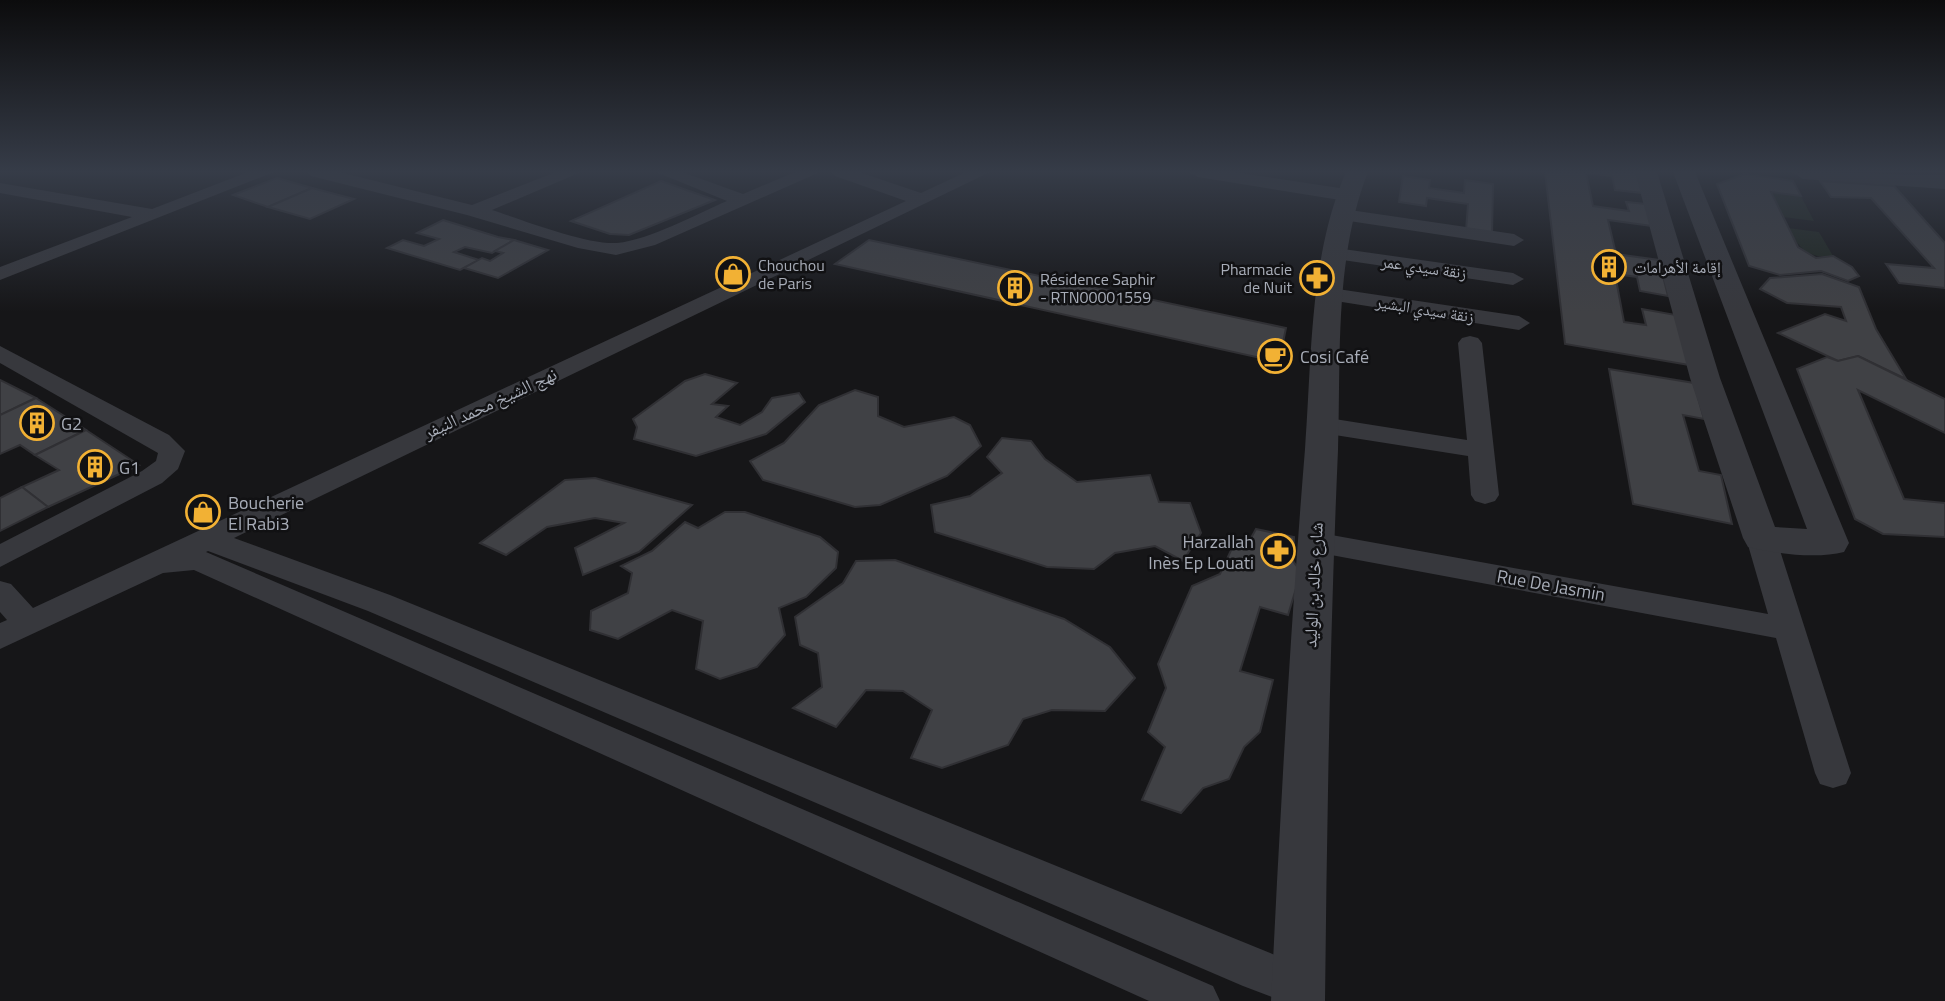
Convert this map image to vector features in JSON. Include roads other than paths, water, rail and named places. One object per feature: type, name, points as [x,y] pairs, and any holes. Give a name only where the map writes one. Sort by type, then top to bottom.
[{"type":"street","points":[[0,274],[139,219]]},
{"type":"street","points":[[500,219],[585,244],[616,249],[648,241],[701,219]]},
{"type":"street","name":"نهج الشيخ محمد النيفر","points":[[0,637],[203,538],[882,219]]},
{"type":"street","name":"شارع خالد بن الوليد","points":[[1298,993],[1315,542],[1331,294],[1343,219]]},
{"type":"street","points":[[1437,219],[1514,240]]},
{"type":"street","points":[[1659,219],[1705,378],[1761,538],[1833,773]]},
{"type":"street","points":[[1702,219],[1767,388],[1831,543],[1761,538]]},
{"type":"street","points":[[0,251],[39,260]]},
{"type":"street","name":"زنقة سيدي عمر","points":[[1336,254],[1513,279]]},
{"type":"street","name":"زنقة سيدي البشير","points":[[1331,294],[1519,323]]},
{"type":"street","points":[[1470,343],[1478,450],[1485,495]]},
{"type":"street","points":[[0,353],[173,451],[172,460],[152,477],[0,557]]},
{"type":"street","points":[[1322,425],[1478,450]]},
{"type":"street","points":[[203,538],[379,603],[1258,971],[1298,993]]},
{"type":"street","name":"Rue De Jasmin","points":[[1315,542],[1788,629]]},
{"type":"street","points":[[147,566],[177,559],[198,560],[1198,1001]]},
{"type":"street","points":[[0,592],[28,622]]},
{"type":"place","name":"إقامة الأهرامات","points":[[1609,267]]},
{"type":"place","name":"Chouchou de Paris","points":[[733,274]]},
{"type":"place","name":"Pharmacie de Nuit","points":[[1317,278]]},
{"type":"place","name":"Résidence Saphir - RTN00001559","points":[[1015,288]]},
{"type":"place","name":"Cosi Café","points":[[1275,356]]},
{"type":"place","name":"G2","points":[[37,423]]},
{"type":"place","name":"G1","points":[[95,467]]},
{"type":"place","name":"Boucherie El Rabi3","points":[[203,512]]},
{"type":"place","name":"Harzallah Inès Ep Louati","points":[[1278,551]]}]
